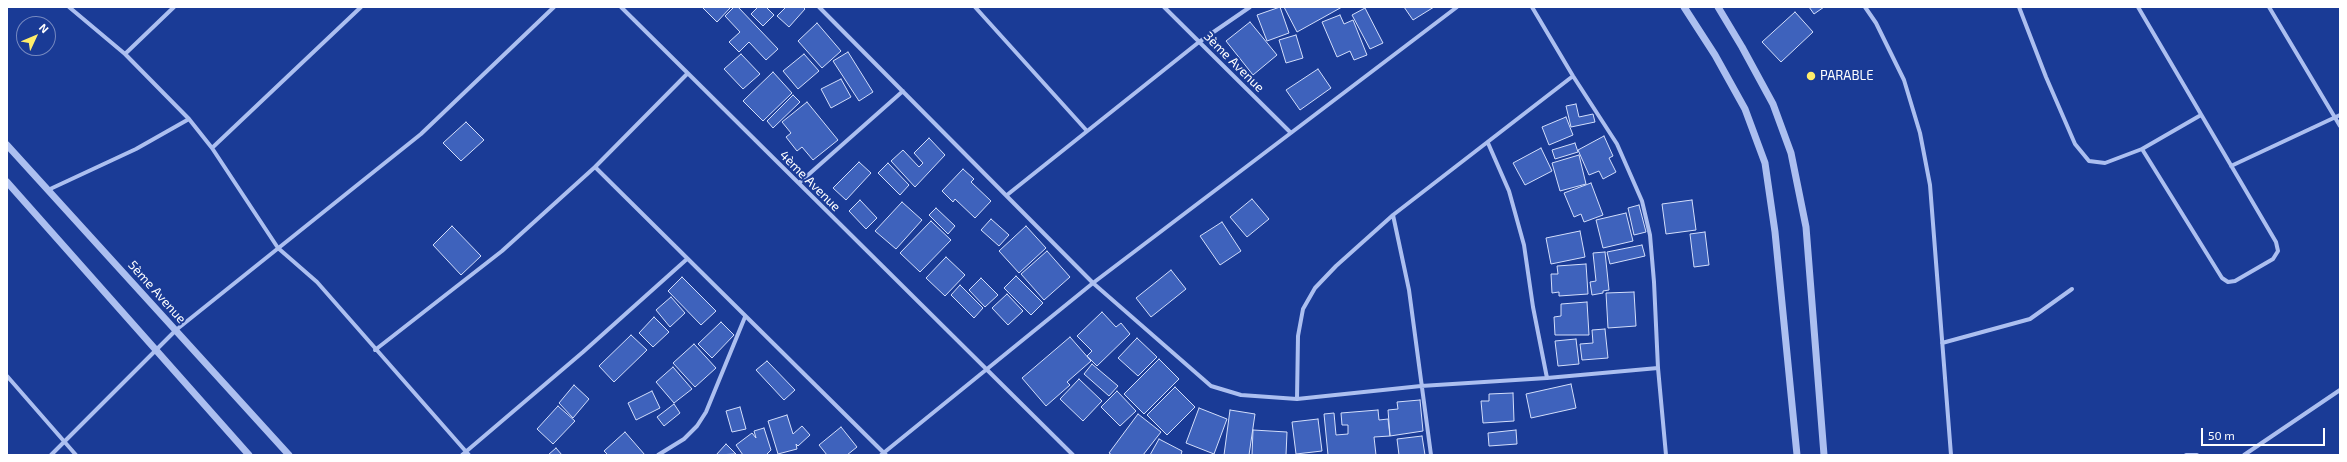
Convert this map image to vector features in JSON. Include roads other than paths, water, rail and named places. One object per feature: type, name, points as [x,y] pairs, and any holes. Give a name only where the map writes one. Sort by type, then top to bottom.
[{"type":"street","points":[[69,7],[125,54],[189,119],[212,148],[278,248],[317,282],[466,454],[687,259]]},
{"type":"street","points":[[125,54],[174,7]]},
{"type":"street","points":[[212,148],[361,7]]},
{"type":"street","points":[[51,455],[176,330],[421,134],[554,7]]},
{"type":"street","name":"4ème Avenue","points":[[621,7],[1073,455]]},
{"type":"street","points":[[819,7],[1093,283],[1131,315],[1186,367],[1211,386],[1242,394],[1297,399],[1421,386],[1547,378],[1658,368]]},
{"type":"street","points":[[975,7],[1087,132]]},
{"type":"street","name":"3ème Avenue","points":[[1164,7],[1290,132]]},
{"type":"street","points":[[1007,195],[1199,42],[1250,7]]},
{"type":"street","points":[[595,167],[883,454],[1093,283],[1290,132],[1457,7]]},
{"type":"street","points":[[1532,7],[1572,76],[1617,144],[1642,201],[1650,235],[1658,368],[1666,455]]},
{"type":"street","points":[[1684,7],[1715,55],[1745,109],[1765,163],[1775,232],[1797,455]]},
{"type":"street","points":[[1718,7],[1773,104],[1791,153],[1806,227],[1824,455]]},
{"type":"street","points":[[1866,7],[1904,80],[1920,133],[1930,185],[1952,455]]},
{"type":"street","points":[[2019,7],[2046,77],[2075,144],[2089,161],[2105,163],[2142,149],[2201,115]]},
{"type":"street","points":[[2138,7],[2276,242],[2278,251],[2273,259],[2266,265],[2235,282],[2228,282],[2222,278],[2142,149]]},
{"type":"street","points":[[2269,7],[2340,126]]},
{"type":"street","points":[[375,350],[502,251],[595,167],[687,74]]},
{"type":"street","points":[[1297,399],[1298,336],[1303,309],[1315,288],[1336,266],[1394,215],[1572,76]]},
{"type":"street","points":[[799,184],[903,91]]},
{"type":"street","points":[[2231,166],[2340,115]]},
{"type":"street","points":[[48,190],[116,159],[189,119]]},
{"type":"street","points":[[1488,143],[1509,191],[1524,245],[1533,307],[1547,378]]},
{"type":"street","name":"5ème Avenue","points":[[7,145],[289,455]]},
{"type":"street","points":[[7,182],[155,351],[249,455]]},
{"type":"street","points":[[1394,215],[1409,290],[1421,386],[1432,455]]},
{"type":"street","points":[[1942,342],[2030,319],[2072,289]]},
{"type":"street","points":[[658,455],[684,439],[697,426],[706,412],[745,317]]},
{"type":"street","points":[[7,376],[76,455]]},
{"type":"street","points":[[2244,455],[2340,390]]},
{"type":"street","points":[[2186,455],[2197,455]]},
{"type":"place","name":"PARABLE","points":[[1811,76]]}]
